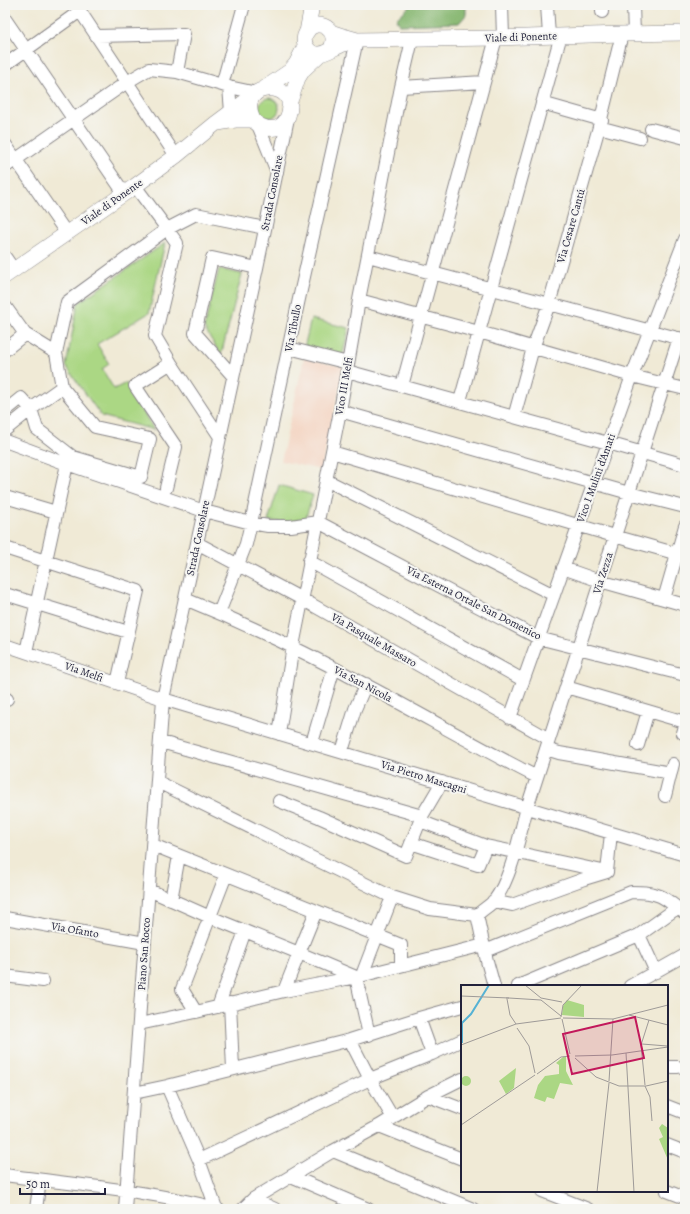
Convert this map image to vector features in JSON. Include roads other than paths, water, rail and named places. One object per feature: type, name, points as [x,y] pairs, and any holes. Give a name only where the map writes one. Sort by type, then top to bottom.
[{"type":"main road","name":"Viale di Ponente","points":[[9,273],[129,190],[176,156],[231,112],[290,71],[296,64],[306,39],[312,5]]},
{"type":"main road","points":[[316,5],[317,14],[328,29],[334,41],[324,52],[312,53],[306,39],[315,26],[328,29]]},
{"type":"main road","name":"Viale di Ponente","points":[[328,29],[342,36],[357,40],[685,34]]},
{"type":"main road","name":"Viale di Ponente","points":[[215,124],[235,120],[255,123],[264,128],[271,129],[278,127],[283,123],[298,78],[303,70],[324,52],[357,40]]},
{"type":"main road","points":[[255,123],[250,114],[249,107],[251,101],[259,92],[272,88],[283,93],[287,98],[288,111]]},
{"type":"street","points":[[231,112],[226,86],[244,5]]},
{"type":"street","points":[[402,386],[484,82],[499,37],[502,5]]},
{"type":"street","points":[[460,402],[542,103],[555,36],[547,5]]},
{"type":"street","name":"Via Cesare Cantú","points":[[514,417],[533,348],[549,304],[628,34],[633,5]]},
{"type":"street","points":[[5,65],[78,8],[176,156]]},
{"type":"street","points":[[5,19],[73,119],[129,190],[167,229],[177,243],[155,336],[220,437]]},
{"type":"street","points":[[97,36],[184,34],[177,72]]},
{"type":"street","name":"Via Tibullo","points":[[219,613],[246,544],[357,40]]},
{"type":"street","name":"Vico III Melfi","points":[[279,734],[293,646],[340,411],[359,300],[401,87],[412,40]]},
{"type":"street","points":[[5,167],[127,82],[149,69],[177,72],[226,86],[259,92]]},
{"type":"street","points":[[401,87],[484,82]]},
{"type":"street","points":[[542,103],[640,138]]},
{"type":"street","name":"Strada Consolare","points":[[163,699],[257,268],[288,111]]},
{"type":"street","points":[[255,123],[277,172]]},
{"type":"street","points":[[651,129],[685,138]]},
{"type":"street","points":[[5,144],[67,234]]},
{"type":"street","points":[[5,440],[67,464],[126,479],[141,478],[150,440],[96,427],[62,387],[56,353],[67,302],[167,229],[196,214],[265,228]]},
{"type":"street","name":"Vico I Mulini d'Amati","points":[[510,718],[632,376],[685,239]]},
{"type":"street","points":[[368,256],[682,339]]},
{"type":"street","points":[[5,257],[9,273]]},
{"type":"street","points":[[234,376],[195,333],[212,258],[257,268]]},
{"type":"street","points":[[359,300],[479,332],[632,376],[685,389]]},
{"type":"street","points":[[5,306],[25,334],[56,353]]},
{"type":"street","points":[[5,350],[25,334]]},
{"type":"street","name":"Via Zezza","points":[[493,901],[506,879],[547,744],[628,493],[664,384],[682,339]]},
{"type":"street","points":[[289,348],[402,386],[685,465]]},
{"type":"street","points":[[166,488],[176,447],[135,386],[171,363]]},
{"type":"street","points":[[5,430],[62,387]]},
{"type":"street","points":[[5,411],[21,398],[31,409],[37,429],[73,457],[204,511],[268,526],[291,526],[318,522]]},
{"type":"street","points":[[340,411],[628,493],[685,507]]},
{"type":"street","points":[[332,452],[578,526],[681,555]]},
{"type":"street","points":[[26,652],[67,464]]},
{"type":"street","points":[[326,480],[554,595]]},
{"type":"street","points":[[5,497],[56,512]]},
{"type":"street","name":"Via Esterna Ortale San Domenico","points":[[318,522],[538,638],[685,675]]},
{"type":"street","points":[[664,599],[681,555],[685,526]]},
{"type":"street","name":"Via Pasquale Massaro","points":[[197,543],[302,599],[510,718],[559,753],[672,769],[665,796]]},
{"type":"street","points":[[5,548],[138,591],[117,683]]},
{"type":"street","points":[[309,561],[524,680]]},
{"type":"street","points":[[564,568],[600,581],[685,605]]},
{"type":"street","points":[[5,594],[128,632]]},
{"type":"street","name":"Via San Nicola","points":[[185,599],[293,646],[366,684],[500,759],[537,777]]},
{"type":"street","name":"Via Melfi","points":[[5,645],[163,699]]},
{"type":"street","points":[[314,736],[334,668]]},
{"type":"street","points":[[344,745],[355,709],[366,684]]},
{"type":"street","points":[[566,687],[648,711],[685,729]]},
{"type":"street","name":"Via Pietro Mascagni","points":[[163,699],[685,855]]},
{"type":"street","name":"Piano San Rocco","points":[[125,1209],[161,742],[163,699]]},
{"type":"street","points":[[638,745],[648,711]]},
{"type":"street","points":[[161,742],[421,819],[486,846],[608,872]]},
{"type":"street","points":[[158,782],[392,897],[430,909],[477,914],[493,901],[512,905],[608,872]]},
{"type":"street","points":[[279,801],[320,817],[406,856],[421,819],[442,782]]},
{"type":"street","points":[[608,872],[612,833]]},
{"type":"street","points":[[412,843],[478,865],[486,846]]},
{"type":"street","points":[[153,845],[401,945],[401,965]]},
{"type":"street","points":[[171,900],[179,856]]},
{"type":"street","points":[[196,1012],[182,989],[226,875]]},
{"type":"street","points":[[149,890],[210,917],[359,976]]},
{"type":"street","points":[[139,1024],[284,991],[359,976],[401,965],[485,948],[631,892],[644,892],[661,897],[681,910],[639,935],[520,985]]},
{"type":"street","points":[[369,1035],[359,976],[392,897]]},
{"type":"street","points":[[284,991],[316,911]]},
{"type":"street","points":[[477,914],[494,985]]},
{"type":"street","name":"Via Ofanto","points":[[5,918],[145,943]]},
{"type":"street","points":[[218,1007],[245,931]]},
{"type":"street","points":[[639,935],[656,972]]},
{"type":"street","points":[[632,985],[685,955]]},
{"type":"street","points":[[5,976],[43,981]]},
{"type":"street","points":[[230,1004],[233,1069]]},
{"type":"street","points":[[134,1093],[168,1086],[369,1035],[419,1018],[461,1006]]},
{"type":"street","points":[[419,1018],[432,1054]]},
{"type":"street","points":[[350,1040],[392,1118]]},
{"type":"street","points":[[199,1160],[370,1079],[461,1040]]},
{"type":"street","points":[[243,1209],[254,1199],[332,1151],[379,1126],[428,1096],[461,1080]]},
{"type":"street","points":[[168,1086],[217,1208]]},
{"type":"street","points":[[428,1096],[461,1109]]},
{"type":"street","points":[[668,1106],[685,1113]]},
{"type":"street","points":[[379,1126],[461,1159]]},
{"type":"street","points":[[668,1146],[685,1152]]},
{"type":"street","points":[[332,1151],[473,1209]]},
{"type":"street","points":[[5,1175],[126,1191],[190,1201],[217,1208]]},
{"type":"street","points":[[291,1176],[368,1209]]},
{"type":"street","points":[[36,1209],[40,1180]]},
{"type":"street","points":[[668,1191],[685,1198]]},
{"type":"street","points":[[545,1192],[588,1209]]},
{"type":"street","points":[[254,1199],[276,1209]]}]
